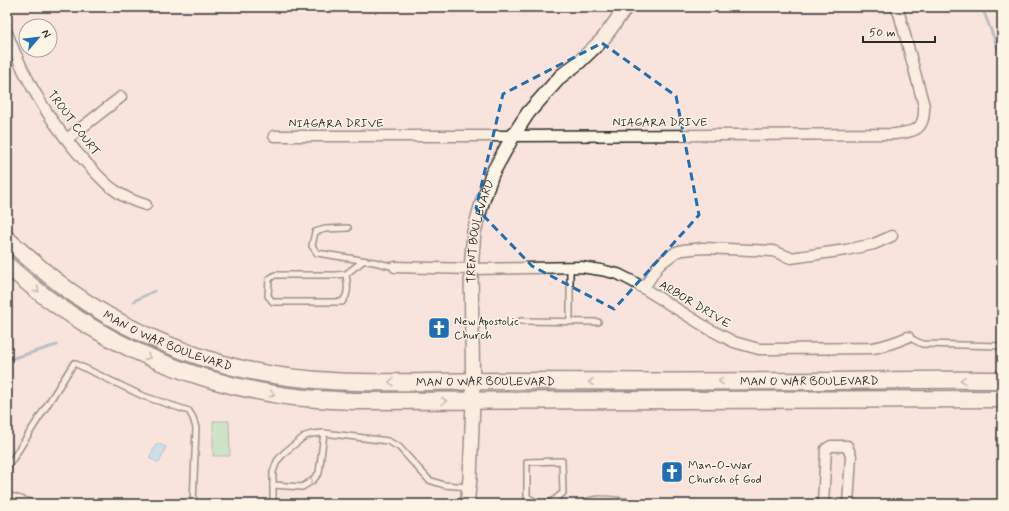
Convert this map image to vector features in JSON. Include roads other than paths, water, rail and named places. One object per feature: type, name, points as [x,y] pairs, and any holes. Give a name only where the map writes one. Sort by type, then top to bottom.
[{"type":"main road","name":"MAN O WAR BOULEVARD","points":[[7,239],[43,271],[71,292],[120,323],[145,335],[195,355],[267,374],[334,381],[404,383],[1002,380]]},
{"type":"main road","name":"MAN O WAR BOULEVARD","points":[[7,265],[64,310],[134,351],[197,375],[257,391],[281,395],[363,401],[1002,399]]},
{"type":"street","name":"TRENT BOULEVARD","points":[[467,504],[473,401],[471,269],[474,232],[482,203],[492,174],[513,136],[528,113],[562,76],[603,39],[626,7]]},
{"type":"street","name":"NIAGARA DRIVE","points":[[274,136],[895,134],[909,132],[918,128],[923,122],[924,106],[899,13],[895,7]]},
{"type":"street","name":"TROUT COURT","points":[[7,33],[38,98],[66,139],[83,160],[107,184],[122,195],[146,205]]},
{"type":"street","points":[[66,139],[121,97]]},
{"type":"street","points":[[644,288],[658,266],[676,252],[683,250],[703,248],[773,251],[791,258],[846,250],[874,244],[892,236]]},
{"type":"street","name":"ARBOR DRIVE","points":[[395,267],[471,269],[581,267],[601,270],[618,274],[632,281],[709,329],[734,342],[759,349],[872,348],[897,342],[908,337]]},
{"type":"street","points":[[823,504],[826,448],[831,446],[847,446],[851,456],[848,504]]},
{"type":"lane","points":[[348,228],[325,229],[315,232],[312,246],[317,253],[395,267]]},
{"type":"lane","points":[[346,274],[348,292],[342,302],[273,302],[268,296],[269,279],[275,275],[346,274],[362,260]]},
{"type":"lane","points":[[570,267],[570,322]]},
{"type":"lane","points":[[521,321],[598,322]]},
{"type":"lane","points":[[908,337],[922,344],[1002,346]]},
{"type":"lane","points":[[7,468],[74,363],[143,396],[189,411],[196,428],[193,504]]},
{"type":"lane","points":[[273,485],[302,486],[312,481],[319,473],[324,433]]},
{"type":"lane","points":[[273,504],[273,472],[277,461],[304,436],[312,434],[324,433],[388,441],[399,447],[429,480],[444,485],[469,487]]},
{"type":"lane","points":[[540,504],[527,497],[527,462],[562,461],[562,493],[549,504]]},
{"type":"lane","points":[[7,495],[38,504]]},
{"type":"lane","points":[[582,504],[586,501],[599,499],[625,501]]},
{"type":"water","points":[[157,443],[166,447],[159,463],[149,458]]},
{"type":"waterway","points":[[982,7],[1002,59]]},
{"type":"waterway","points":[[134,301],[154,291]]},
{"type":"waterway","points":[[7,360],[57,345]]},
{"type":"place","name":"New Apostolic Church","points":[[439,328]]},
{"type":"place","name":"Man-O-War Church of God","points":[[672,472]]}]
